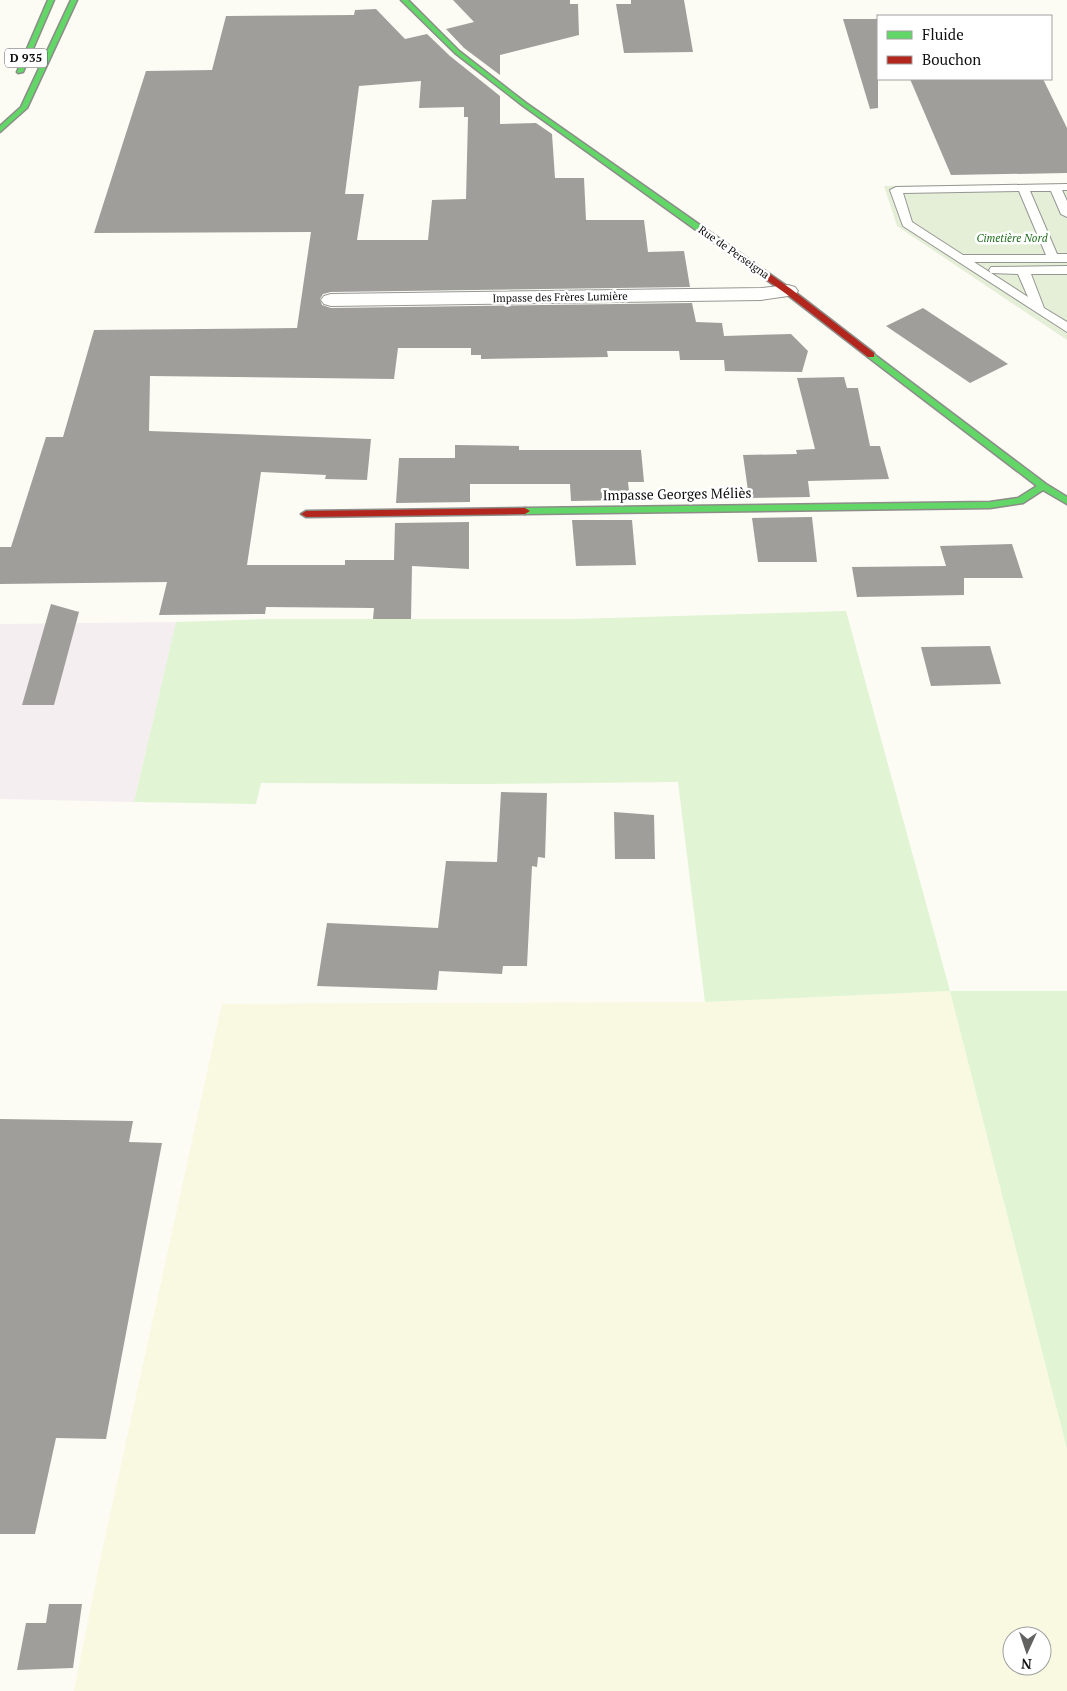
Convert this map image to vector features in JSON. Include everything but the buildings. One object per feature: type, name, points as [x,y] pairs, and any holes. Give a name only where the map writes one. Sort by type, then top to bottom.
[{"type":"street","name":"D 935","points":[[16,81],[51,0]]},
{"type":"street","points":[[0,130],[24,108],[74,0]]},
{"type":"street","name":"Rue de Perseigna","points":[[404,0],[457,52],[524,104],[788,291],[1043,486],[1067,501]]},
{"type":"street","name":"Impasse des Frères Lumière","points":[[331,300],[761,294],[788,291]]},
{"type":"street","name":"Impasse Georges Méliès","points":[[306,514],[990,505],[1020,501],[1043,486]]},
{"type":"lane","points":[[1067,214],[1061,187],[896,190],[907,224],[1067,328]]},
{"type":"lane","points":[[1023,188],[1053,258]]},
{"type":"lane","points":[[961,259],[1067,258]]},
{"type":"lane","points":[[979,270],[1064,270],[1067,284]]},
{"type":"lane","points":[[1023,270],[1039,310]]},
{"type":"shaded area","points":[[176,622],[134,802],[0,799],[0,624]]},
{"type":"green space","name":"Cimetière Nord","points":[[1067,183],[1067,340],[897,226],[884,186]]},
{"type":"green space","points":[[846,611],[950,991],[705,1002],[678,782],[481,784],[261,783],[256,804],[134,802],[176,622],[268,619],[574,619]]},
{"type":"green space","points":[[950,991],[1067,1449],[1067,1691],[74,1691],[101,1556],[222,1004],[705,1002]]},
{"type":"green space","points":[[950,991],[1067,991],[1067,1449]]},
{"type":"traffic: fast","points":[[20,72],[51,0]]},
{"type":"traffic: fast","points":[[0,130],[24,108],[74,0]]},
{"type":"traffic: fast","points":[[404,0],[457,52],[524,104],[727,248]]},
{"type":"traffic: fast","points":[[871,355],[1043,486],[1067,501]]},
{"type":"traffic: fast","points":[[525,511],[990,505],[1020,501],[1043,486]]},
{"type":"traffic: jam","points":[[727,248],[788,291],[871,355]]},
{"type":"traffic: jam","points":[[306,514],[525,511]]}]
